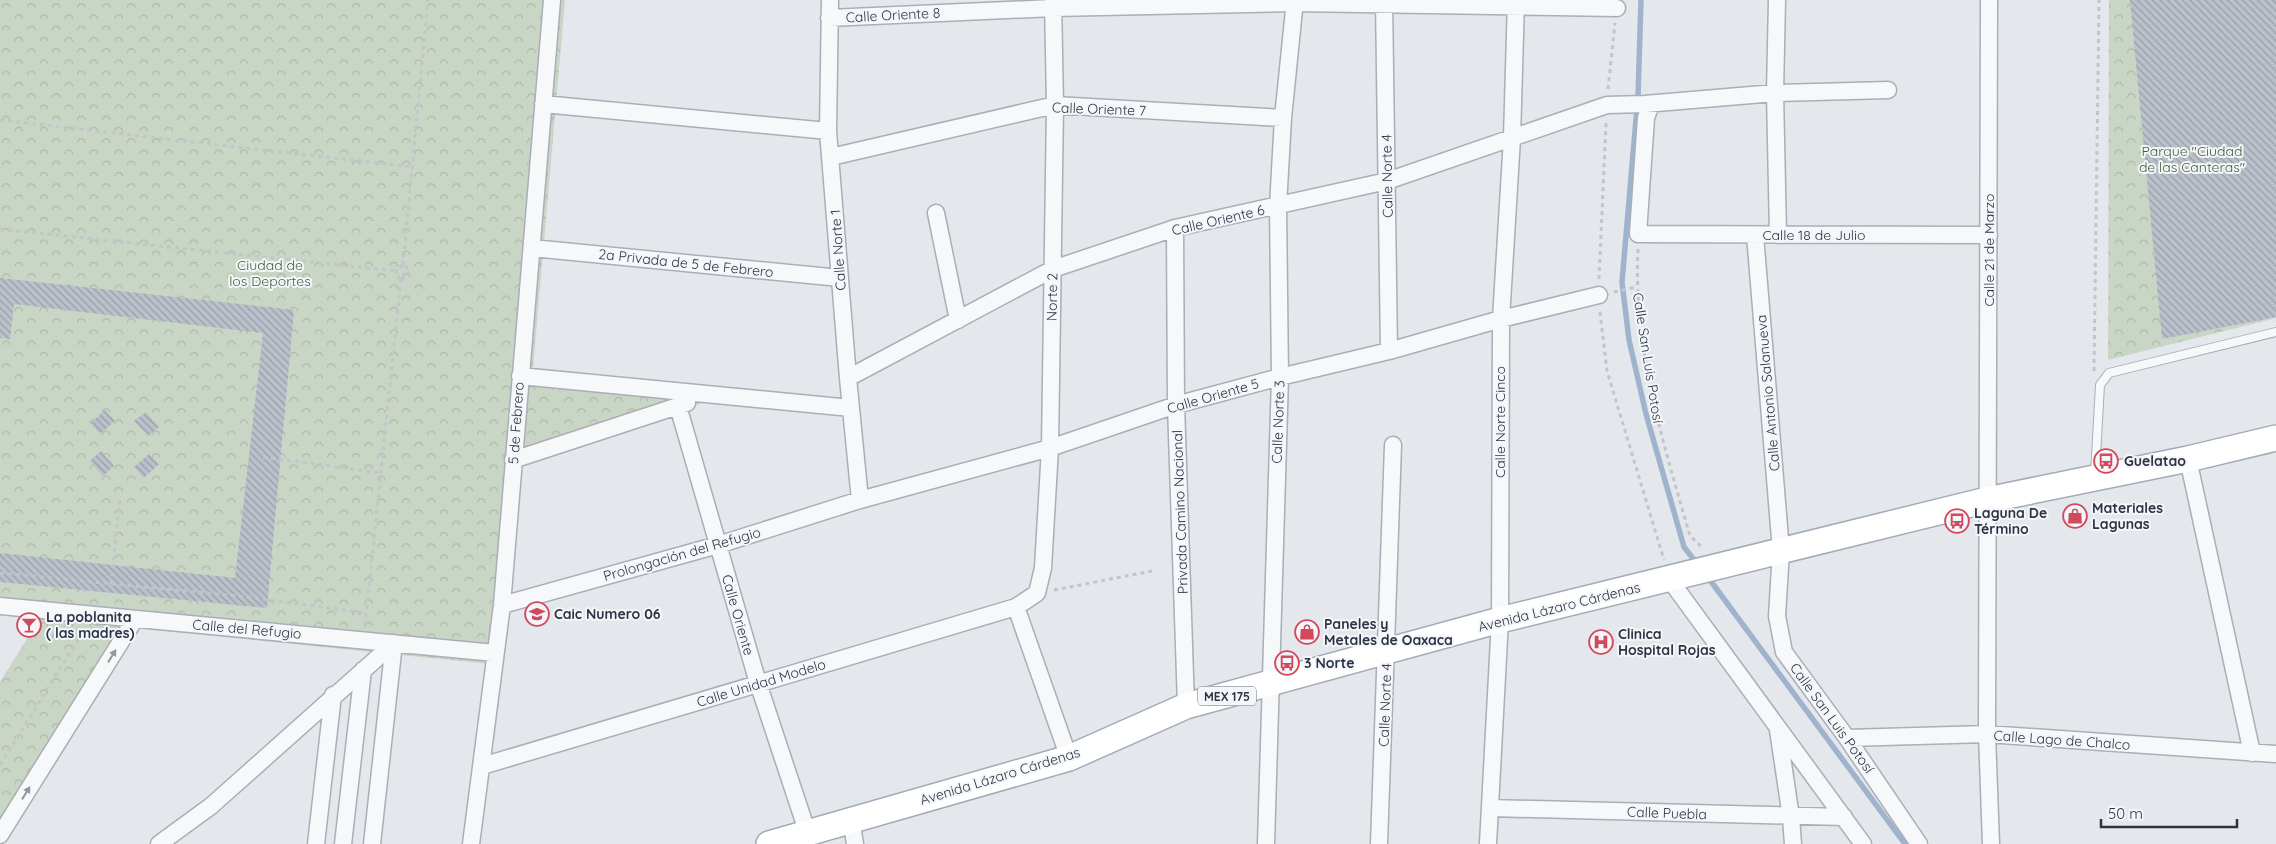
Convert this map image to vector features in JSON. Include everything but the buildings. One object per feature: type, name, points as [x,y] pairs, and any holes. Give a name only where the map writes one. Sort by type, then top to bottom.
[{"type":"main road","name":"Avenida Lázaro Cárdenas","points":[[768,844],[1069,758],[1186,706],[1270,685],[1500,620],[1987,500],[2188,459],[2276,438]]},
{"type":"street","name":"5 de Febrero","points":[[471,844],[502,605],[552,0]]},
{"type":"street","name":"Calle Norte 1","points":[[830,0],[828,131],[860,500]]},
{"type":"street","points":[[1777,0],[1775,93],[1778,235]]},
{"type":"street","name":"Calle 21 de Marzo","points":[[1989,0],[1987,734],[1991,844]]},
{"type":"street","name":"Calle Norte 3","points":[[1266,844],[1280,377],[1278,206],[1283,118],[1295,2]]},
{"type":"street","name":"Calle Oriente 8","points":[[829,18],[1053,4],[1384,2],[1516,3],[1617,8]]},
{"type":"street","name":"Calle Norte 4","points":[[1384,2],[1389,351]]},
{"type":"street","name":"Calle Norte Cinco","points":[[1488,844],[1500,620],[1501,319],[1512,138],[1516,3]]},
{"type":"street","name":"Norte 2","points":[[1037,593],[1043,568],[1050,448],[1055,105],[1053,4]]},
{"type":"street","name":"Calle Oriente 6","points":[[848,378],[1053,269],[1175,228],[1387,181],[1613,105],[1648,104],[1775,93],[1888,90]]},
{"type":"street","points":[[543,104],[828,131]]},
{"type":"street","points":[[1638,234],[1648,104]]},
{"type":"street","name":"Calle Oriente 7","points":[[831,157],[1055,105],[1283,118]]},
{"type":"street","points":[[936,213],[958,320]]},
{"type":"street","name":"Privada Camino Nacional","points":[[1175,228],[1176,406],[1186,706]]},
{"type":"street","name":"Calle 18 de Julio","points":[[1638,234],[1755,236],[1989,235]]},
{"type":"street","name":"Calle Antonio Salanueva","points":[[1755,236],[1781,551]]},
{"type":"street","name":"2a Privada de 5 de Febrero","points":[[532,248],[840,278]]},
{"type":"street","name":"Calle Oriente 5","points":[[860,500],[1050,448],[1176,406],[1280,377],[1389,351],[1501,319],[1598,295]]},
{"type":"street","points":[[520,376],[851,408]]},
{"type":"street","points":[[513,460],[706,395]]},
{"type":"street","name":"Calle Oriente","points":[[678,406],[758,683],[804,822]]},
{"type":"street","name":"Calle Norte 4","points":[[1379,844],[1393,445]]},
{"type":"street","points":[[2188,459],[2252,753]]},
{"type":"street","name":"Prolongación del Refugio","points":[[502,605],[718,545],[860,500]]},
{"type":"street","name":"Calle San Luis Potosí","points":[[1781,551],[1777,616],[1784,652],[1847,738],[1919,844]]},
{"type":"street","points":[[1700,572],[1777,727],[1863,844]]},
{"type":"street","name":"Calle Unidad Modelo","points":[[482,766],[1016,607],[1037,593]]},
{"type":"street","name":"Calle del Refugio","points":[[0,606],[495,652]]},
{"type":"street","points":[[1016,607],[1069,758]]},
{"type":"street","points":[[0,835],[135,619]]},
{"type":"street","points":[[159,844],[211,806],[333,695],[394,644]]},
{"type":"street","points":[[372,844],[394,644]]},
{"type":"street","points":[[344,844],[362,670]]},
{"type":"street","points":[[316,844],[333,695]]},
{"type":"street","points":[[1777,727],[1791,817],[1793,844]]},
{"type":"street","name":"Calle Lago de Chalco","points":[[1847,738],[1987,734],[2276,754]]},
{"type":"street","name":"Calle Puebla","points":[[1490,808],[1844,817]]},
{"type":"street","points":[[851,820],[855,844]]},
{"type":"lane","points":[[2094,478],[2100,385],[2109,373],[2276,332]]},
{"type":"path","points":[[403,265],[428,0]]},
{"type":"path","points":[[2094,381],[2099,0]]},
{"type":"path","points":[[0,120],[412,167]]},
{"type":"path","points":[[0,229],[396,272],[402,279]]},
{"type":"path","name":"Calle San Luis Potosí","points":[[1638,234],[1636,287],[1654,413],[1700,572]]},
{"type":"path","points":[[396,272],[396,268],[403,265]]},
{"type":"path","points":[[402,279],[408,276],[409,269],[403,265]]},
{"type":"path","points":[[363,640],[402,279]]},
{"type":"path","points":[[263,458],[381,473]]},
{"type":"path","points":[[111,584],[120,496]]},
{"type":"path","points":[[1037,593],[1152,571]]},
{"type":"path","points":[[0,573],[247,597],[366,613]]},
{"type":"path","points":[[0,765],[94,614]]},
{"type":"green space","name":"Ciudad de los Deportes","points":[[0,0],[565,0],[533,368],[714,399],[518,467],[499,665],[136,628],[0,838],[0,682],[40,618],[0,614]]},
{"type":"green space","name":"Parque \"Ciudad de las Canteras\"","points":[[2109,0],[2276,0],[2276,318],[2108,360]]},
{"type":"waterway","points":[[1641,0],[1638,96],[1622,282],[1629,340],[1646,414],[1684,547],[1698,565]]},
{"type":"waterway","points":[[1707,576],[1905,844]]},
{"type":"place","name":"Guelatao","points":[[2106,461]]},
{"type":"place","name":"Materiales Lagunas","points":[[2075,516]]},
{"type":"place","name":"Laguna De Término","points":[[1957,521]]},
{"type":"place","name":"Caic Numero 06","points":[[537,614]]},
{"type":"place","name":"La poblanita ( las madres)","points":[[29,625]]},
{"type":"place","name":"Paneles y Metales de Oaxaca","points":[[1307,632]]},
{"type":"place","name":"Clinica Hospital Rojas","points":[[1601,642]]},
{"type":"place","name":"3 Norte","points":[[1287,663]]}]
